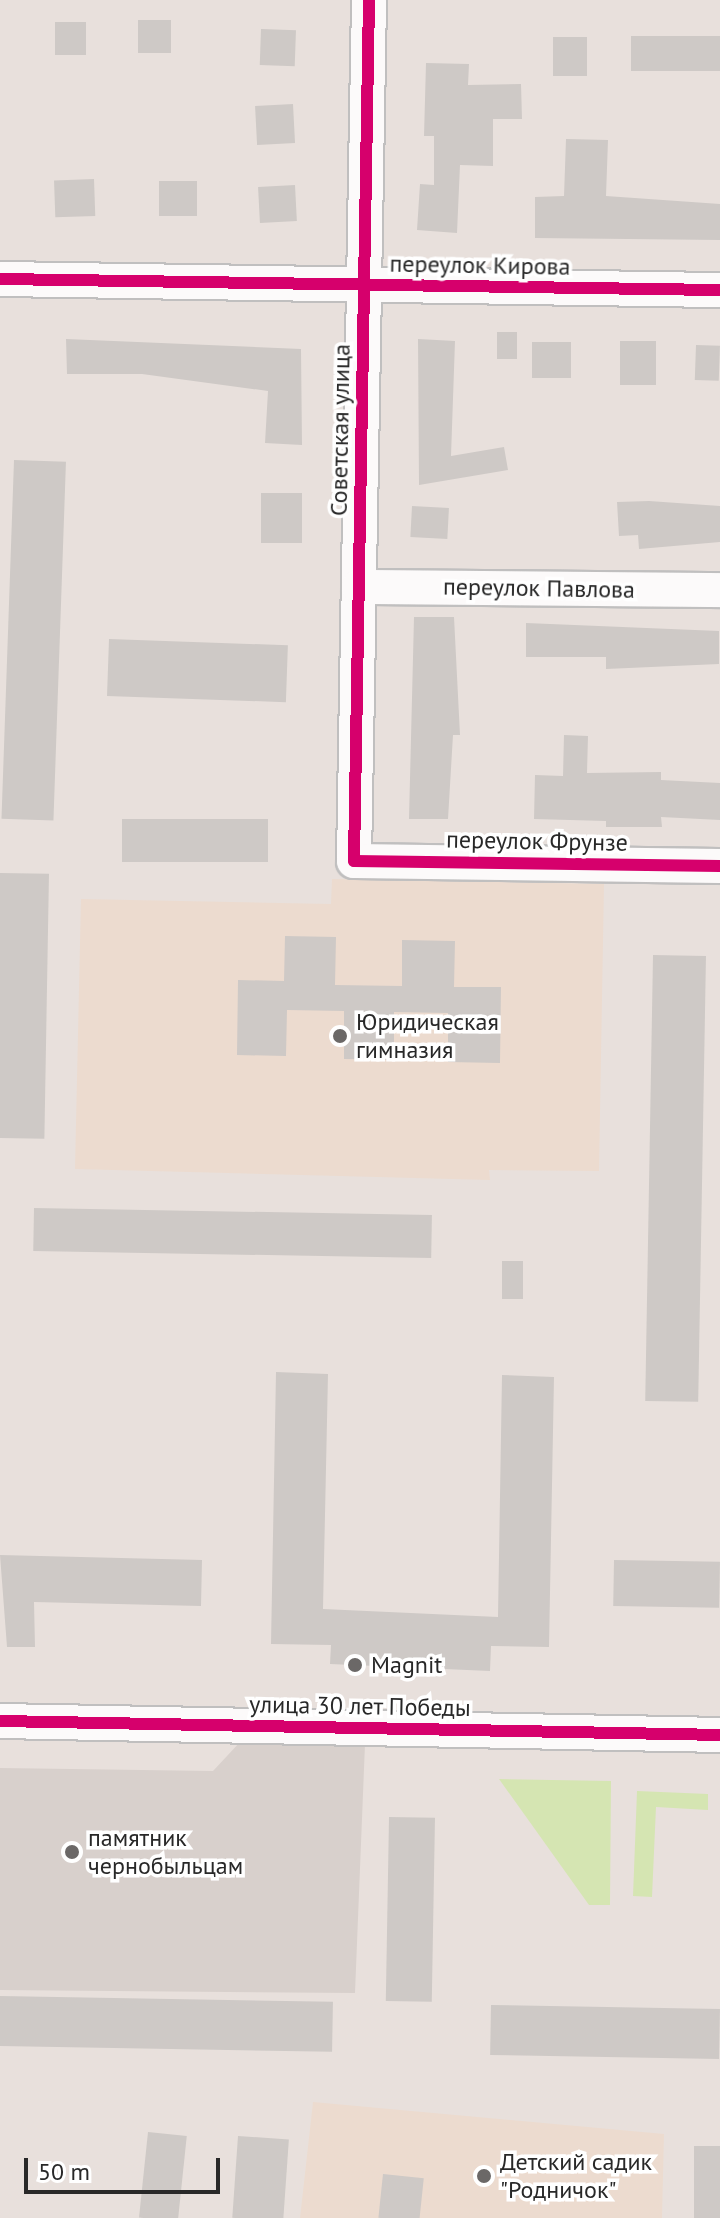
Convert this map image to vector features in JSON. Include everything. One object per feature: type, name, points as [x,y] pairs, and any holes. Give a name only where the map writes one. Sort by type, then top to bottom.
[{"type":"street","name":"Советская улица","points":[[354,861],[369,586],[364,286],[369,0]]},
{"type":"street","name":"переулок Кирова","points":[[0,279],[720,290]]},
{"type":"street","name":"переулок Павлова","points":[[369,586],[720,590]]},
{"type":"street","name":"переулок Фрунзе","points":[[354,861],[720,866]]},
{"type":"street","name":"улица 30 лет Победы","points":[[0,1721],[720,1735]]},
{"type":"shaded area","name":"Юридическая гимназия","points":[[332,879],[604,884],[599,1171],[489,1170],[490,1180],[75,1169],[81,899],[331,904]]},
{"type":"shaded area","points":[[241,1741],[365,1744],[355,1993],[0,1990],[0,1768],[213,1771]]},
{"type":"shaded area","name":"Детский садик \"Родничок\"","points":[[313,2102],[664,2134],[662,2218],[300,2218]]},
{"type":"green space","points":[[499,1779],[611,1781],[610,1905],[589,1905]]},
{"type":"green space","points":[[637,1791],[708,1794],[708,1810],[656,1807],[652,1897],[633,1896]]},
{"type":"building","points":[[138,20],[171,20],[171,53],[138,53]]},
{"type":"building","points":[[55,22],[86,22],[86,55],[55,55]]},
{"type":"building","points":[[261,29],[296,30],[295,66],[260,65]]},
{"type":"building","points":[[631,36],[720,36],[720,71],[631,71]]},
{"type":"building","points":[[553,37],[587,37],[587,76],[553,76]]},
{"type":"building","points":[[426,63],[469,64],[468,85],[521,84],[522,119],[493,119],[493,166],[460,165],[457,233],[417,230],[420,184],[434,185],[434,136],[424,136]]},
{"type":"building","points":[[293,104],[295,143],[257,145],[255,106]]},
{"type":"building","points":[[566,139],[608,140],[606,196],[720,204],[720,240],[535,238],[535,197],[564,196]]},
{"type":"building","points":[[94,179],[95,216],[55,217],[54,180]]},
{"type":"building","points":[[159,181],[197,181],[197,216],[159,216]]},
{"type":"building","points":[[295,185],[297,221],[260,223],[258,187]]},
{"type":"building","points":[[497,332],[517,332],[517,359],[497,359]]},
{"type":"building","points":[[66,339],[301,349],[302,445],[265,443],[268,391],[142,374],[67,374]]},
{"type":"building","points":[[418,339],[455,341],[451,456],[504,447],[508,470],[419,485]]},
{"type":"building","points":[[620,341],[656,341],[656,385],[620,385]]},
{"type":"building","points":[[532,342],[571,342],[571,378],[532,378]]},
{"type":"building","points":[[696,345],[720,346],[719,381],[695,380]]},
{"type":"building","points":[[14,460],[66,462],[53,821],[1,819]]},
{"type":"building","points":[[261,493],[302,493],[302,543],[261,543]]},
{"type":"building","points":[[617,502],[720,506],[720,542],[639,549],[638,535],[619,536]]},
{"type":"building","points":[[412,506],[449,508],[447,539],[410,537]]},
{"type":"building","points":[[414,617],[454,617],[460,735],[453,735],[448,819],[409,819]]},
{"type":"building","points":[[526,623],[719,631],[719,664],[606,669],[606,657],[526,657]]},
{"type":"building","points":[[109,639],[288,645],[286,702],[107,696]]},
{"type":"building","points":[[564,735],[588,736],[587,773],[661,772],[661,780],[720,783],[720,820],[661,817],[662,827],[606,827],[606,821],[534,819],[535,775],[563,776]]},
{"type":"building","points":[[122,819],[268,819],[268,862],[122,862]]},
{"type":"building","points":[[0,873],[49,874],[44,1139],[0,1138]]},
{"type":"building","points":[[285,936],[336,937],[335,985],[402,986],[402,940],[455,941],[454,987],[501,987],[500,1063],[448,1062],[448,1013],[394,1012],[394,1060],[344,1059],[344,1011],[287,1010],[286,1056],[237,1055],[238,980],[284,981]]},
{"type":"building","points":[[653,955],[706,956],[698,1402],[645,1401]]},
{"type":"building","points":[[34,1208],[432,1215],[431,1258],[33,1251]]},
{"type":"building","points":[[502,1261],[523,1261],[523,1299],[502,1299]]},
{"type":"building","points":[[276,1372],[328,1374],[323,1609],[498,1617],[502,1375],[554,1377],[549,1647],[491,1646],[490,1671],[330,1664],[331,1645],[271,1644]]},
{"type":"building","points":[[0,1555],[202,1560],[201,1606],[34,1602],[35,1647],[7,1647]]},
{"type":"building","points":[[614,1560],[720,1562],[719,1608],[613,1606]]},
{"type":"building","points":[[389,1817],[435,1818],[432,2002],[386,2001]]},
{"type":"building","points":[[0,1996],[333,2002],[332,2052],[0,2046]]},
{"type":"building","points":[[491,2005],[720,2009],[719,2059],[490,2055]]},
{"type":"building","points":[[148,2132],[187,2136],[178,2218],[139,2218]]},
{"type":"building","points":[[238,2136],[289,2140],[283,2218],[232,2218]]},
{"type":"building","points":[[694,2146],[720,2146],[720,2218],[694,2218]]},
{"type":"building","points":[[383,2174],[424,2178],[420,2218],[378,2218]]},
{"type":"cycle path","points":[[369,0],[354,861],[720,866]]},
{"type":"cycle path","points":[[0,279],[720,290]]},
{"type":"cycle path","points":[[0,1721],[720,1735]]},
{"type":"place","name":"Юридическая гимназия","points":[[340,1036]]},
{"type":"place","name":"Magnit","points":[[355,1665]]},
{"type":"place","name":"памятник чернобыльцам","points":[[72,1852]]},
{"type":"place","name":"Детский садик \"Родничок\"","points":[[484,2176]]}]
